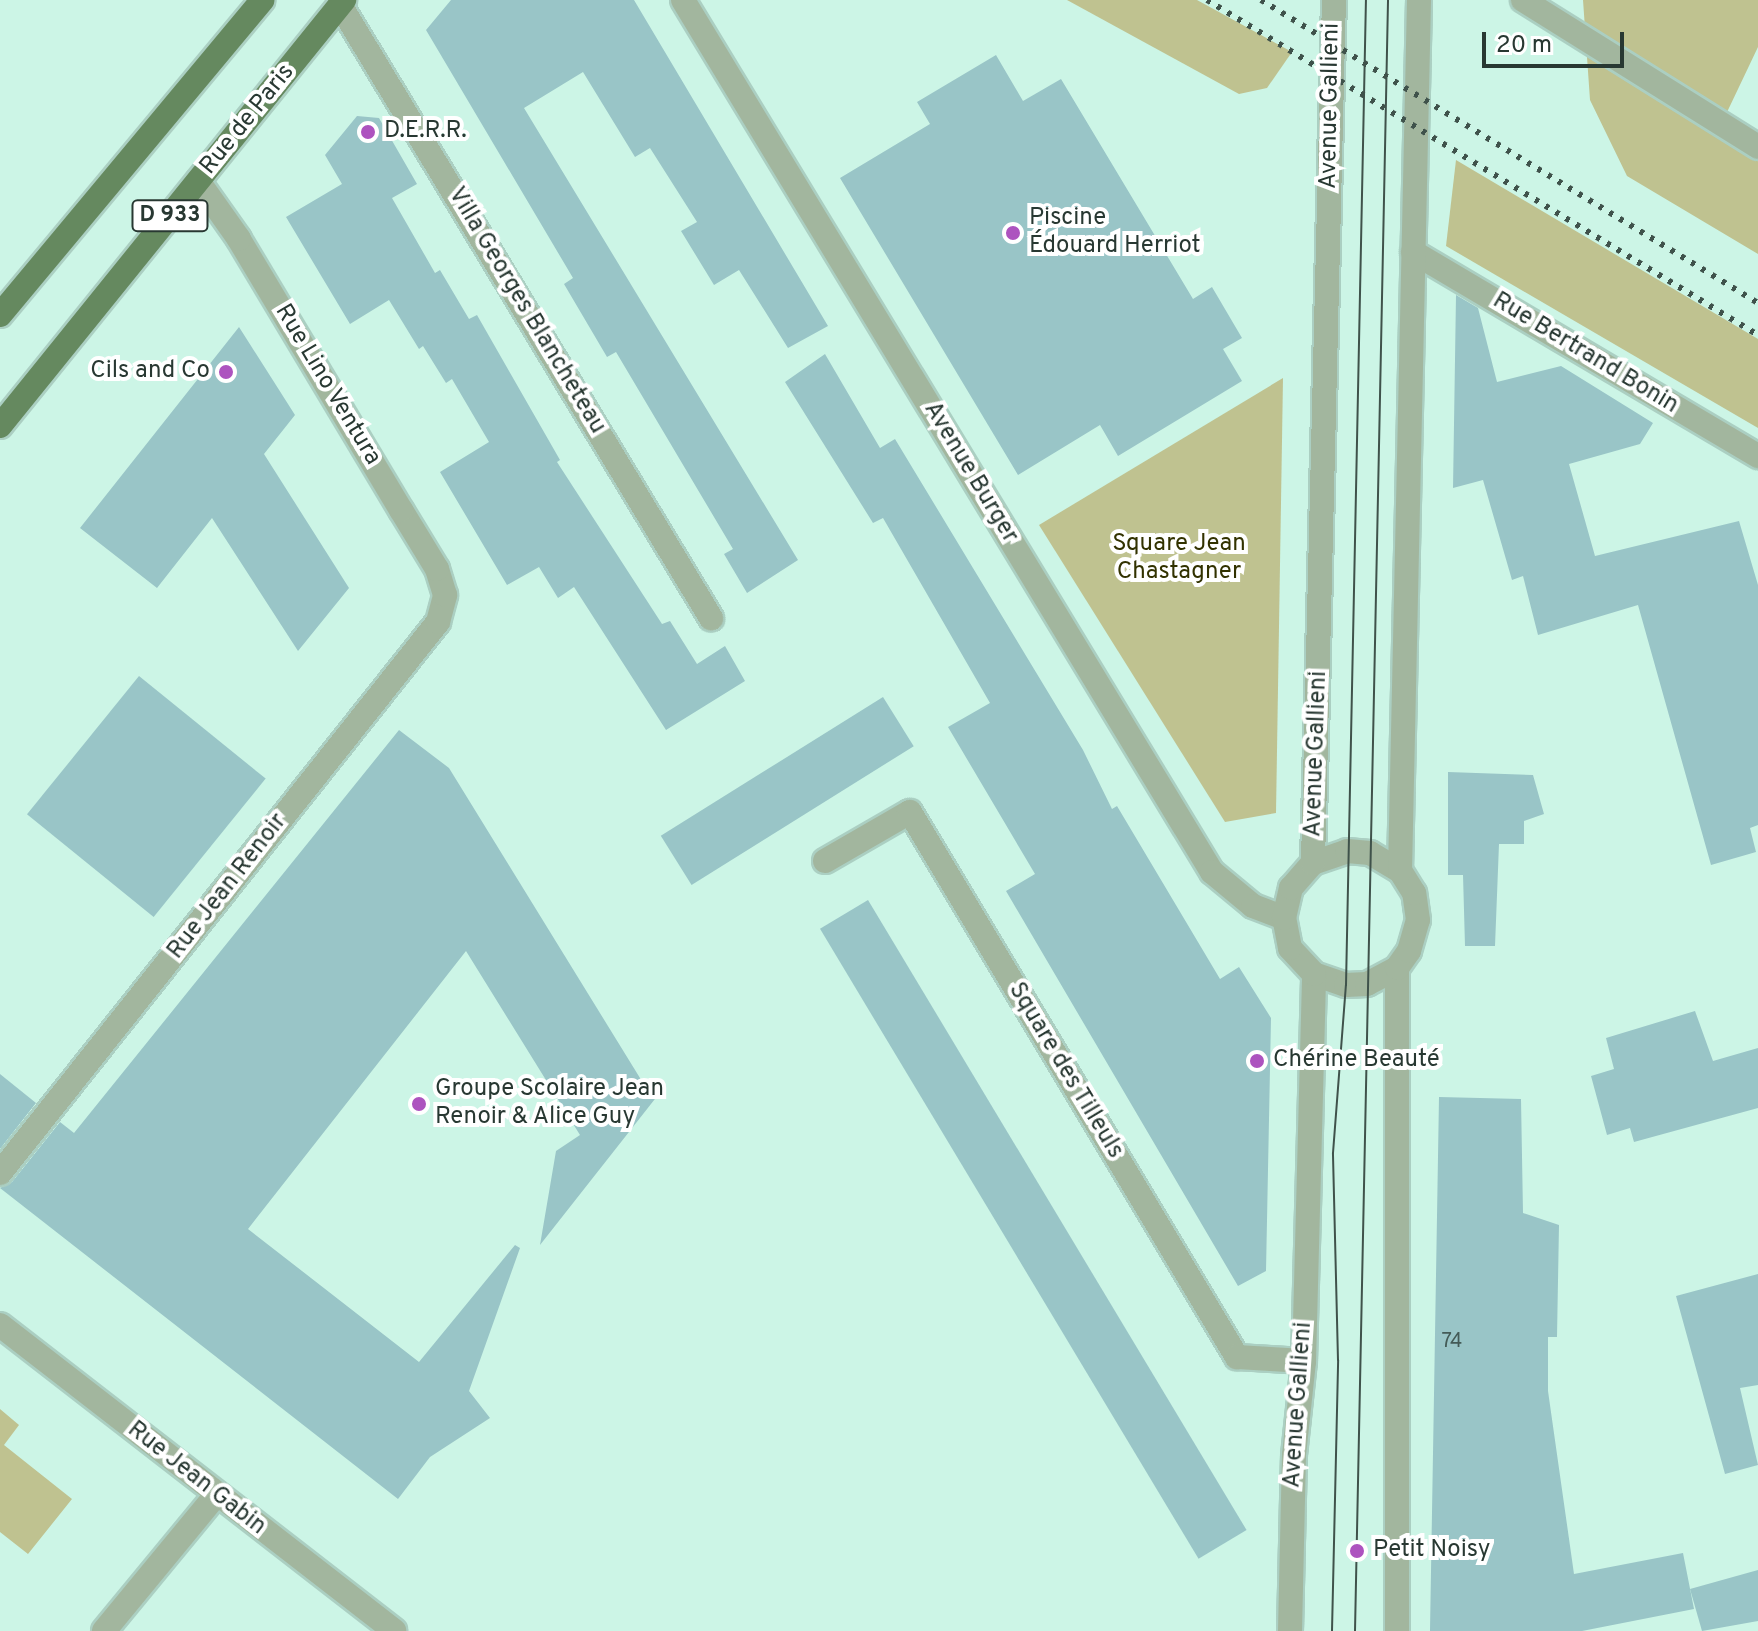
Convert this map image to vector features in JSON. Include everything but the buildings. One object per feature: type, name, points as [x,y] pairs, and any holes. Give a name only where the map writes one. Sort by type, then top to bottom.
[{"type":"main road","name":"D 933","points":[[0,315],[262,0]]},
{"type":"main road","name":"Rue de Paris","points":[[0,426],[342,3]]},
{"type":"street","name":"Avenue Burger","points":[[683,0],[1212,872],[1253,906],[1284,918]]},
{"type":"street","name":"Avenue Gallieni","points":[[1284,918],[1291,888],[1313,863],[1334,0]]},
{"type":"street","points":[[1400,871],[1419,0]]},
{"type":"street","points":[[1523,0],[1758,147]]},
{"type":"street","name":"Villa Georges Blancheteau","points":[[342,3],[711,618]]},
{"type":"street","name":"Rue Lino Ventura","points":[[198,181],[239,239],[437,569],[445,595]]},
{"type":"street","name":"Rue Bertrand Bonin","points":[[1413,252],[1758,456]]},
{"type":"street","name":"Rue Jean Renoir","points":[[0,1173],[438,622],[445,595]]},
{"type":"street","name":"Square des Tilleuls","points":[[825,861],[910,812],[1237,1357],[1304,1361]]},
{"type":"street","points":[[1284,918],[1290,948],[1314,974],[1346,985],[1367,984],[1397,968],[1413,944],[1418,920],[1414,893],[1400,871],[1370,853],[1347,851],[1313,863]]},
{"type":"street","points":[[1397,968],[1397,1631]]},
{"type":"street","name":"Avenue Gallieni","points":[[1290,1631],[1294,1455],[1304,1361],[1314,974]]},
{"type":"street","name":"Rue Jean Gabin","points":[[0,1325],[394,1631]]},
{"type":"street","points":[[104,1631],[216,1495]]},
{"type":"green space","points":[[1067,0],[1197,0],[1292,52],[1267,88],[1239,94]]},
{"type":"green space","points":[[1583,0],[1758,0],[1758,47],[1719,129],[1758,152],[1758,254],[1627,176],[1590,100]]},
{"type":"green space","points":[[1456,160],[1758,339],[1758,428],[1446,246]]},
{"type":"green space","name":"Square Jean Chastagner","points":[[1283,378],[1276,813],[1225,822],[1039,525]]},
{"type":"green space","points":[[0,1409],[19,1425],[4,1445],[72,1499],[28,1554],[0,1532]]},
{"type":"tram line","points":[[1332,1631],[1338,1360],[1333,1153],[1346,985],[1366,0]]},
{"type":"tram line","points":[[1355,1631],[1388,0]]},
{"type":"railway","points":[[1207,0],[1758,335]]},
{"type":"railway","points":[[1261,0],[1758,303]]},
{"type":"place","name":"D.E.R.R.","points":[[368,132]]},
{"type":"place","name":"Piscine Édouard Herriot","points":[[1013,233]]},
{"type":"place","name":"Cils and Co","points":[[226,372]]},
{"type":"place","name":"Chérine Beauté","points":[[1257,1061]]},
{"type":"place","name":"Groupe Scolaire Jean Renoir & Alice Guy","points":[[419,1104]]},
{"type":"place","name":"Petit Noisy","points":[[1357,1551]]}]
